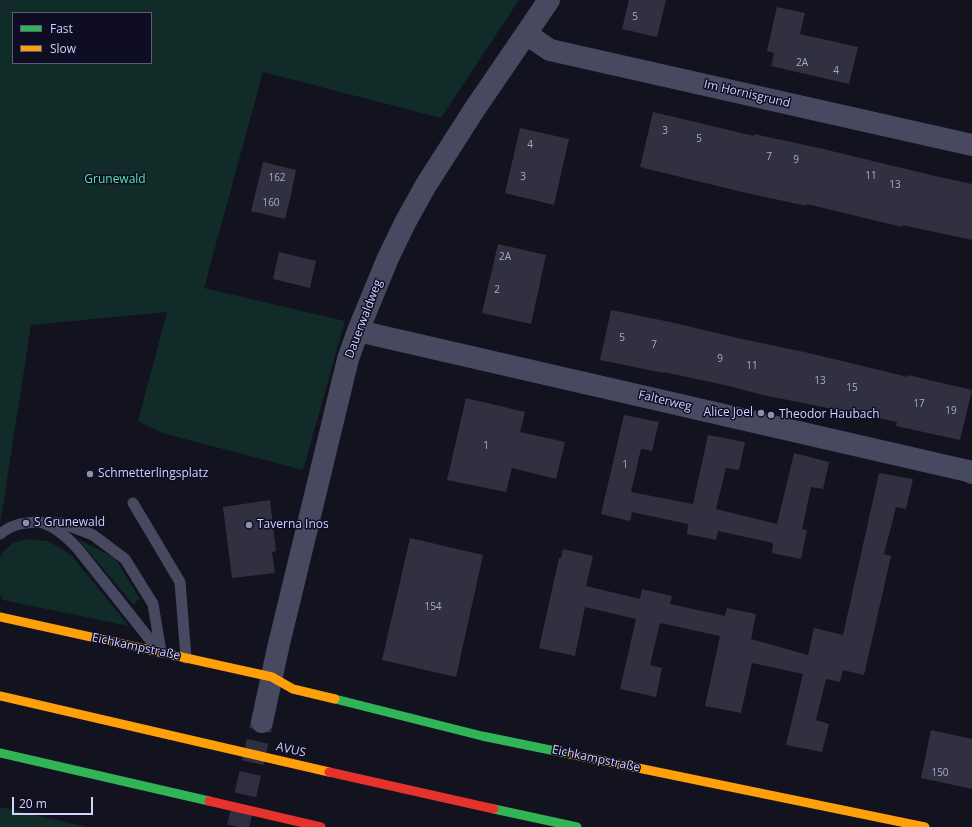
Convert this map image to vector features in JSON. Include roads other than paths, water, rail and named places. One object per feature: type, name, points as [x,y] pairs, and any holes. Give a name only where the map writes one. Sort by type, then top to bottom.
[{"type":"main road","name":"Eichkampstraße","points":[[0,617],[272,677],[294,689],[482,736],[925,827]]},
{"type":"main road","name":"AVUS","points":[[0,696],[232,750],[577,827]]},
{"type":"main road","points":[[0,753],[321,827]]},
{"type":"street","name":"Dauerwaldweg","points":[[272,677],[348,359],[358,331],[394,246],[422,192],[474,110],[549,0]]},
{"type":"street","name":"Im Hornisgrund","points":[[526,34],[550,50],[972,145]]},
{"type":"street","name":"Falterweg","points":[[358,331],[953,467],[972,473]]},
{"type":"street","points":[[262,722],[272,677]]},
{"type":"lane","points":[[132,503],[180,582],[186,658]]},
{"type":"lane","points":[[39,522],[54,528],[73,544],[161,653]]},
{"type":"lane","points":[[0,534],[8,527],[39,522],[62,523],[93,535],[125,559],[153,604],[161,653]]},
{"type":"tunnel","points":[[238,827],[262,722]]},
{"type":"place","name":"Alice Joel","points":[[761,413]]},
{"type":"place","name":"Theodor Haubach","points":[[771,415]]},
{"type":"place","name":"Schmetterlingsplatz","points":[[90,474]]},
{"type":"place","name":"S Grunewald","points":[[26,523]]},
{"type":"place","name":"Taverna Inos","points":[[249,525]]},
{"type":"park label","name":"Grunewald","points":[[115,180]]}]
